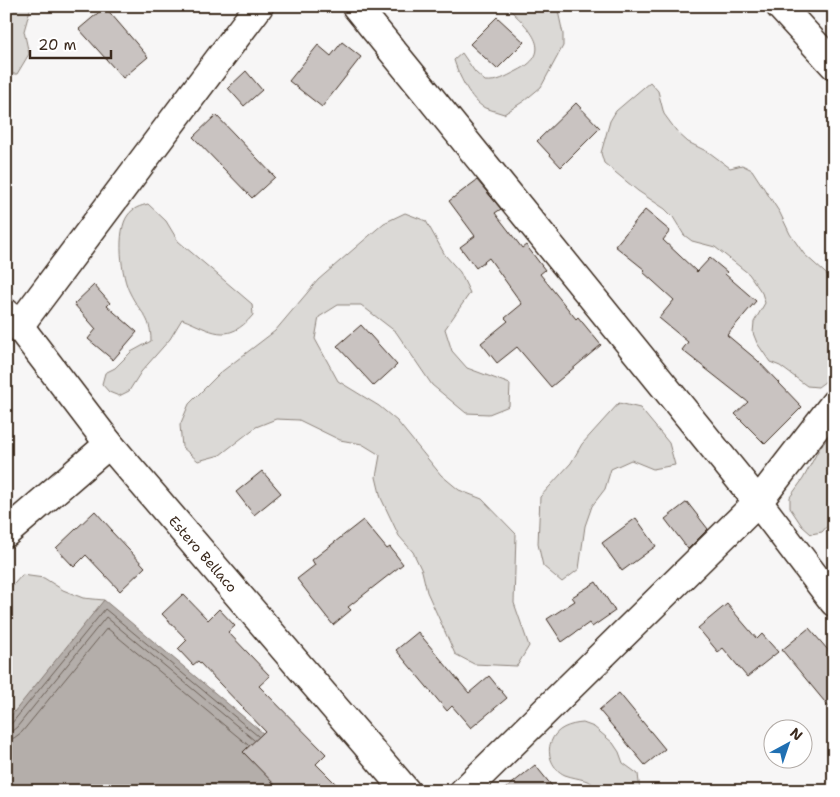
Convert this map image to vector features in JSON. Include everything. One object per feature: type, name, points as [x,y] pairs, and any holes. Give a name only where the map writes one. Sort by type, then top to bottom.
[{"type":"street","points":[[13,320],[259,6]]},
{"type":"street","points":[[356,6],[758,502],[834,602]]},
{"type":"street","points":[[780,6],[834,65]]},
{"type":"street","name":"Estero Bellaco","points":[[13,320],[109,444],[406,791]]},
{"type":"street","points":[[464,791],[758,502],[834,404]]},
{"type":"street","points":[[6,533],[109,444]]},
{"type":"shaded area","points":[[6,6],[31,6],[24,31],[29,54],[17,74],[6,74]]},
{"type":"shaded area","points":[[506,6],[558,6],[563,46],[541,87],[504,114],[485,108],[475,100],[462,79],[454,60],[462,53],[475,72],[485,81],[501,79],[529,63],[535,55],[537,47],[534,38],[522,22]]},
{"type":"shaded area","points":[[650,82],[658,91],[664,114],[678,133],[688,142],[710,153],[730,168],[742,165],[752,170],[804,254],[834,281],[834,375],[818,387],[807,386],[780,366],[770,362],[757,343],[753,333],[754,322],[765,303],[762,293],[749,274],[715,247],[692,241],[684,235],[673,217],[665,209],[638,191],[604,163],[601,153],[610,121],[616,111]]},
{"type":"shaded area","points":[[148,204],[166,221],[178,241],[252,304],[253,315],[244,325],[227,333],[210,331],[182,319],[170,339],[141,372],[129,391],[119,396],[109,392],[102,384],[105,373],[115,368],[131,352],[151,341],[151,332],[147,320],[127,286],[121,254],[124,222],[134,209]]},
{"type":"shaded area","points":[[405,213],[426,221],[445,255],[460,272],[470,293],[445,329],[452,351],[467,368],[510,384],[509,406],[489,414],[466,413],[432,385],[396,332],[361,305],[338,305],[319,317],[315,339],[338,381],[379,406],[397,421],[441,475],[459,490],[482,499],[516,534],[514,603],[529,646],[517,666],[474,664],[455,654],[427,592],[422,571],[413,552],[399,536],[381,498],[376,477],[380,455],[362,444],[340,440],[299,420],[276,419],[256,427],[220,455],[198,461],[182,447],[180,425],[189,404],[220,373],[275,331],[318,280],[384,223]]},
{"type":"shaded area","points":[[619,403],[640,408],[669,443],[675,465],[653,469],[631,460],[611,469],[605,489],[592,506],[585,526],[579,569],[562,582],[543,566],[538,544],[540,497],[571,463],[582,444]]},
{"type":"shaded area","points":[[834,431],[834,518],[822,532],[811,534],[802,526],[790,508],[790,497],[803,479],[819,449]]},
{"type":"shaded area","points":[[22,575],[44,578],[63,590],[83,598],[104,600],[113,646],[6,791],[6,672],[11,664],[6,642],[6,593]]},
{"type":"shaded area","points":[[583,723],[594,727],[613,743],[623,763],[638,774],[640,791],[600,791],[589,782],[561,773],[554,766],[549,752],[553,737],[564,728],[573,724]]},
{"type":"water","points":[[104,600],[332,791],[6,791],[6,722]]},
{"type":"building","points":[[105,7],[148,57],[123,78],[79,29]]},
{"type":"building","points":[[497,17],[524,42],[497,69],[470,44]]},
{"type":"building","points":[[342,42],[361,57],[322,107],[289,81],[318,45],[331,56]]},
{"type":"building","points":[[246,71],[262,90],[244,106],[228,88]]},
{"type":"building","points":[[576,103],[600,128],[561,167],[537,141]]},
{"type":"building","points":[[216,115],[275,177],[252,198],[193,137]]},
{"type":"building","points":[[477,180],[501,209],[495,213],[522,248],[526,245],[545,270],[540,274],[576,319],[578,317],[601,345],[551,387],[517,347],[497,363],[481,343],[508,321],[505,318],[522,304],[489,258],[476,268],[460,247],[475,236],[449,201]]},
{"type":"building","points":[[645,210],[670,231],[663,240],[697,272],[710,258],[756,301],[727,335],[757,360],[802,407],[765,444],[735,414],[748,402],[682,350],[688,342],[659,318],[674,300],[643,272],[645,270],[615,246]]},
{"type":"building","points":[[94,285],[110,303],[107,306],[137,332],[113,360],[88,339],[96,329],[74,304]]},
{"type":"building","points":[[361,325],[397,365],[374,386],[337,346]]},
{"type":"building","points":[[262,471],[281,493],[254,515],[236,492]]},
{"type":"building","points":[[687,502],[708,529],[688,549],[665,519]]},
{"type":"building","points":[[95,511],[145,567],[120,591],[86,555],[74,567],[56,548]]},
{"type":"building","points":[[636,518],[656,546],[622,571],[602,543]]},
{"type":"building","points":[[363,520],[387,549],[390,547],[403,564],[348,607],[351,610],[333,625],[297,579],[315,565],[312,560]]},
{"type":"building","points":[[596,582],[615,611],[592,627],[589,623],[562,642],[547,619],[575,601],[572,597]]},
{"type":"building","points":[[183,594],[208,620],[219,609],[235,626],[228,632],[270,676],[259,686],[326,754],[316,764],[343,791],[281,791],[243,752],[265,731],[198,661],[193,665],[178,649],[187,640],[162,614]]},
{"type":"building","points":[[727,604],[757,639],[762,634],[778,652],[747,677],[723,648],[718,652],[698,628]]},
{"type":"building","points":[[809,628],[834,657],[834,713],[782,650]]},
{"type":"building","points":[[418,632],[469,693],[489,676],[507,698],[471,728],[452,706],[447,711],[396,650]]},
{"type":"building","points":[[619,693],[665,749],[645,765],[599,710]]},
{"type":"building","points":[[535,765],[556,791],[503,791]]}]
